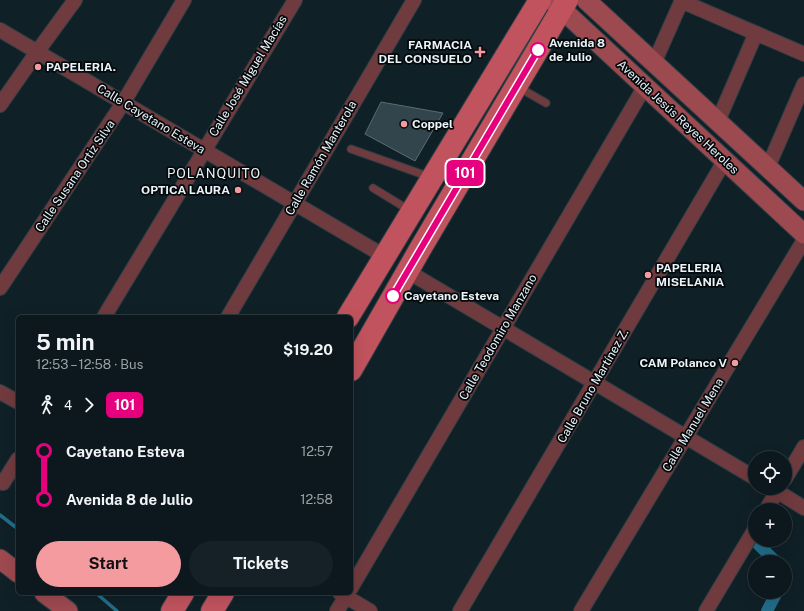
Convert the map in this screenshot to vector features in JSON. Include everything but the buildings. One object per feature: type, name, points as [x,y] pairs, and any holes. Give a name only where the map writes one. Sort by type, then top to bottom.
[{"type":"main road","points":[[349,315],[540,0]]},
{"type":"main road","points":[[353,366],[407,271],[516,86],[560,3]]},
{"type":"main road","points":[[172,611],[182,595]]},
{"type":"main road","points":[[212,611],[222,595]]},
{"type":"street","points":[[0,105],[75,0]]},
{"type":"street","name":"Calle Susana Ortiz Silva","points":[[0,288],[123,103],[184,0]]},
{"type":"street","name":"Calle José Miguel Macías","points":[[105,315],[295,0]]},
{"type":"street","name":"Calle Ramón Manterola","points":[[229,315],[414,0]]},
{"type":"street","name":"Avenida Jesús Reyes Heroles","points":[[586,0],[804,200]]},
{"type":"street","points":[[654,63],[682,1],[804,54]]},
{"type":"street","name":"Avenida Jesús Reyes Heroles","points":[[560,3],[645,86],[804,234]]},
{"type":"street","name":"Calle Cayetano Esteva","points":[[0,30],[384,256]]},
{"type":"street","points":[[718,121],[756,33]]},
{"type":"street","points":[[768,167],[804,84]]},
{"type":"street","name":"Calle Teodomiro Manzano","points":[[353,581],[645,86]]},
{"type":"street","name":"Calle Bruno Martínez Z.","points":[[460,611],[725,160]]},
{"type":"street","name":"Calle Manuel Mena","points":[[582,611],[804,240]]},
{"type":"street","points":[[407,271],[748,474]]},
{"type":"street","points":[[0,392],[16,401]]},
{"type":"street","points":[[792,467],[804,447]]},
{"type":"street","points":[[3,483],[16,462]]},
{"type":"street","points":[[785,495],[804,508]]},
{"type":"street","points":[[706,611],[748,541]]},
{"type":"street","points":[[0,559],[16,571]]},
{"type":"street","points":[[46,595],[61,609]]},
{"type":"street","name":"Calle Teodomiro Manzano","points":[[338,611],[345,595]]},
{"type":"street","points":[[349,595],[370,611]]},
{"type":"lane","points":[[516,86],[546,103]]},
{"type":"lane","points":[[351,149],[432,177]]},
{"type":"lane","points":[[373,188],[411,211]]},
{"type":"waterway","points":[[0,515],[16,527]]},
{"type":"waterway","points":[[761,547],[769,555]]},
{"type":"waterway","points":[[98,595],[117,611]]},
{"type":"waterway","points":[[767,611],[773,599]]},
{"type":"bus line","name":"101","points":[[393,296],[538,50]]},
{"type":"place","name":"Avenida 8 de Julio","points":[[538,50]]},
{"type":"place","name":"FARMACIA DEL CONSUELO","points":[[480,52]]},
{"type":"place","name":"PAPELERIA.","points":[[38,67]]},
{"type":"place","name":"Coppel","points":[[404,124]]},
{"type":"place","name":"OPTICA LAURA","points":[[238,190]]},
{"type":"place","name":"PAPELERIA MISELANIA","points":[[648,275]]},
{"type":"place","name":"Cayetano Esteva","points":[[393,296]]},
{"type":"place","name":"CAM Polanco V","points":[[735,363]]},
{"type":"district","name":"POLANQUITO","points":[[214,173]]}]
